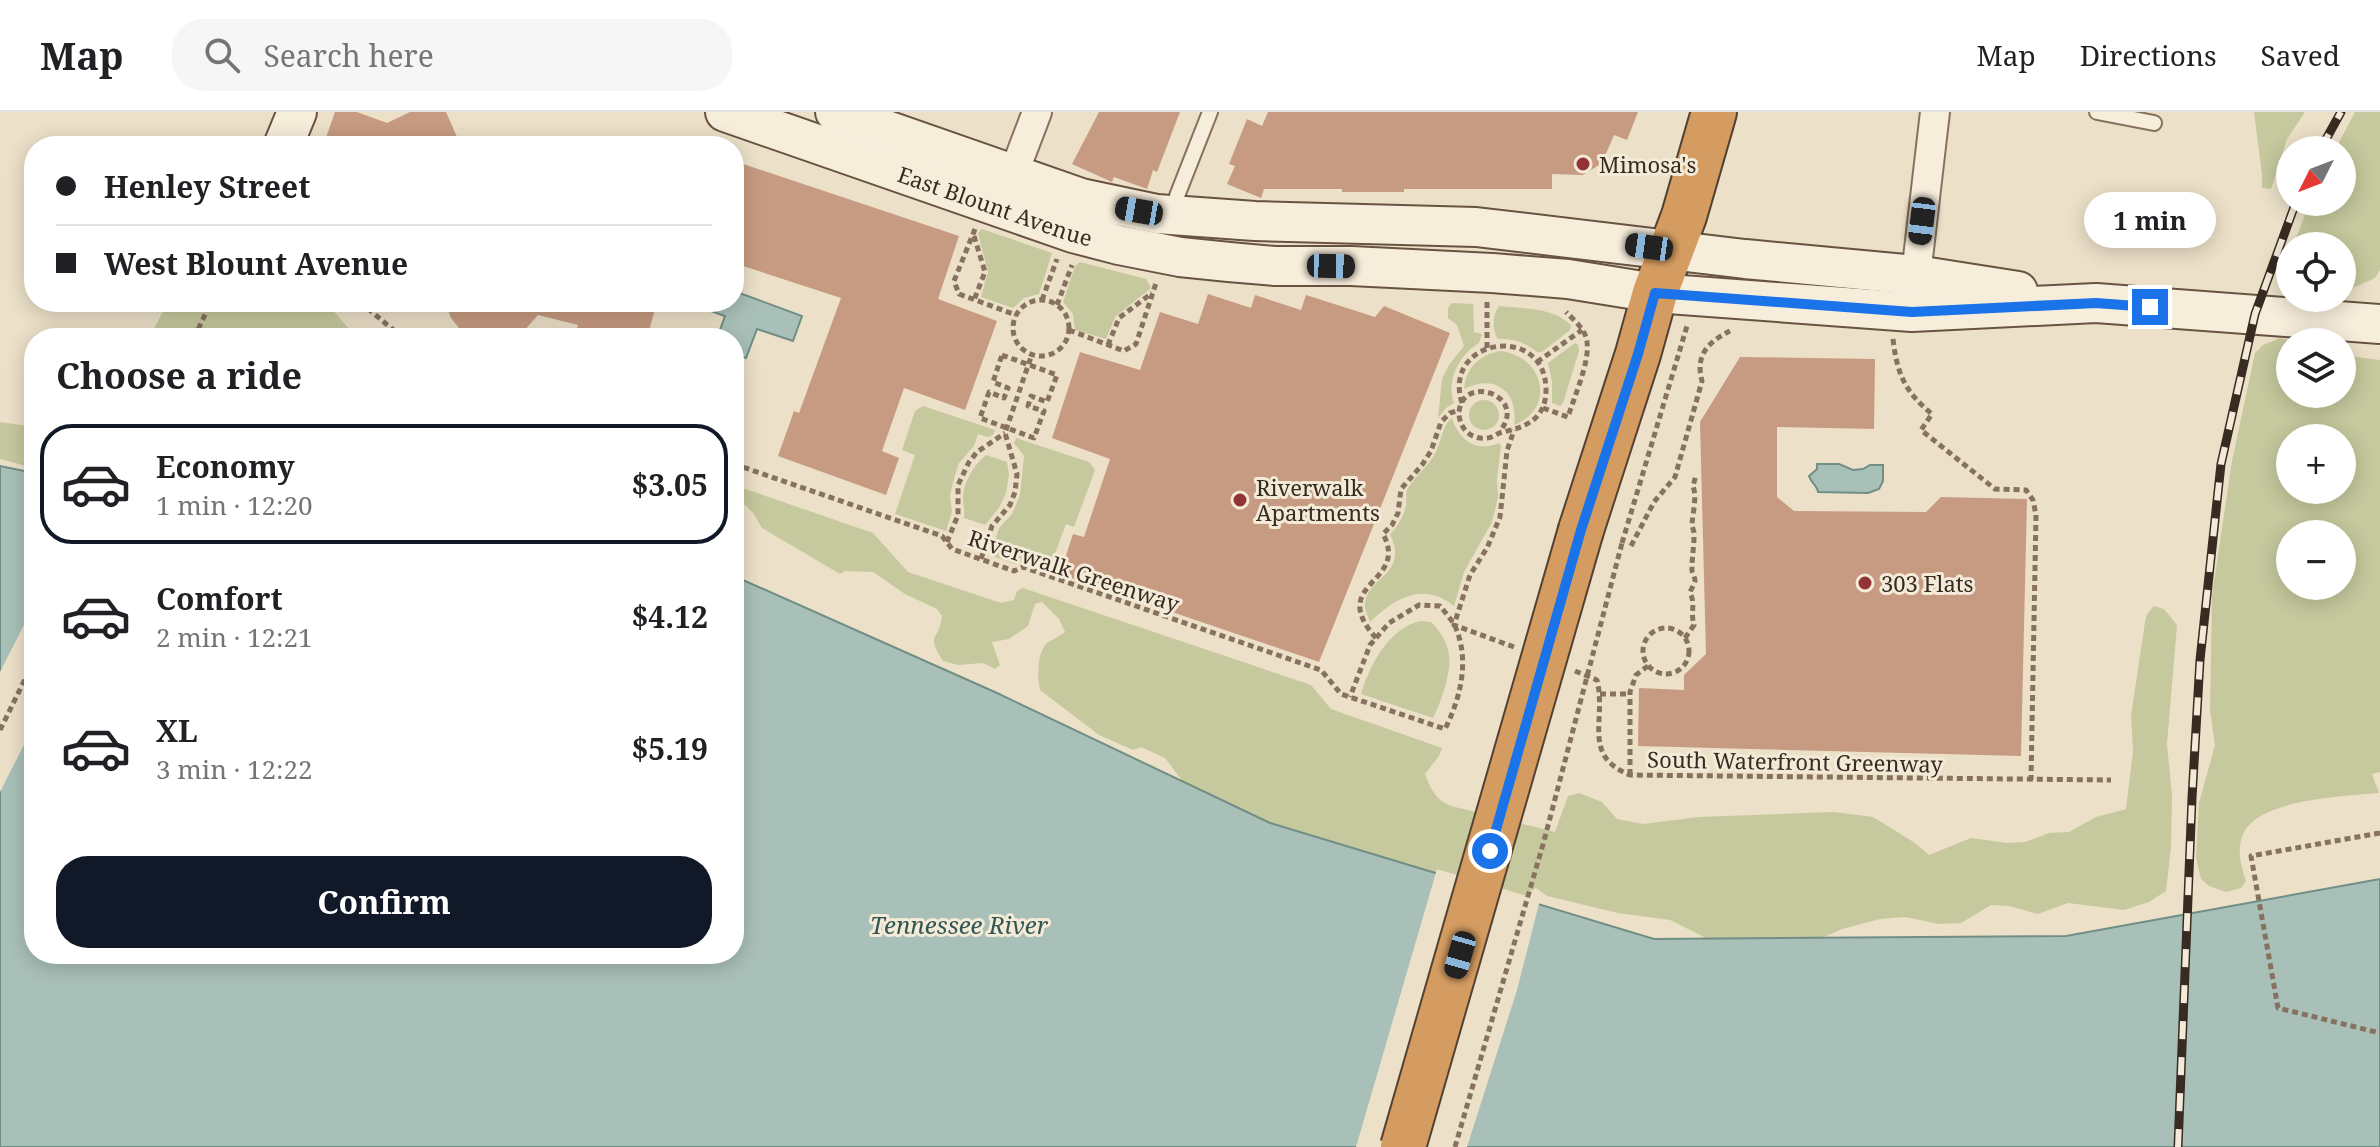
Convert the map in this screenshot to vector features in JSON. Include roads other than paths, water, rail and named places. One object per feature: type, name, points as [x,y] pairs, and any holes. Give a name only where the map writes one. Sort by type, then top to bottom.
[{"type":"highway","points":[[1403,1147],[1581,530],[1638,354],[1676,295],[1672,250],[1714,112]]},
{"type":"main road","points":[[287,136],[297,112]]},
{"type":"main road","name":"East Blount Avenue","points":[[725,112],[996,202],[1073,233],[1119,245],[1168,268],[1351,266],[1568,279],[1902,326],[2096,303]]},
{"type":"main road","points":[[835,112],[996,202],[1081,198],[1179,215],[1255,221],[1476,227],[1916,275],[2096,303],[2380,324]]},
{"type":"main road","points":[[1168,268],[1179,215]]},
{"type":"main road","points":[[1902,326],[1916,275]]},
{"type":"street","points":[[996,202],[1037,112]]},
{"type":"street","points":[[1916,275],[1935,112]]},
{"type":"lane","points":[[1179,215],[1177,196],[1210,112]]},
{"type":"lane","points":[[2097,112],[2154,123]]},
{"type":"water","points":[[744,295],[802,316],[793,341],[757,329],[746,358],[744,328],[721,328],[725,316],[714,312],[744,312]]},
{"type":"water","points":[[1817,464],[1839,464],[1853,470],[1883,465],[1883,481],[1879,489],[1868,493],[1818,492],[1809,476],[1817,469]]},
{"type":"water","name":"Tennessee River","points":[[0,466],[24,471],[24,964],[744,964],[744,580],[997,693],[1270,823],[1654,939],[2066,936],[2380,879],[2380,1147],[0,1147]]},
{"type":"railway","points":[[2328,136],[2341,112]]},
{"type":"railway","points":[[2178,1147],[2200,660],[2221,464],[2255,314],[2291,216]]},
{"type":"place","name":"Mimosa's","points":[[1583,164]]},
{"type":"place","name":"Riverwalk Apartments","points":[[1240,500]]},
{"type":"place","name":"303 Flats","points":[[1865,583]]}]
